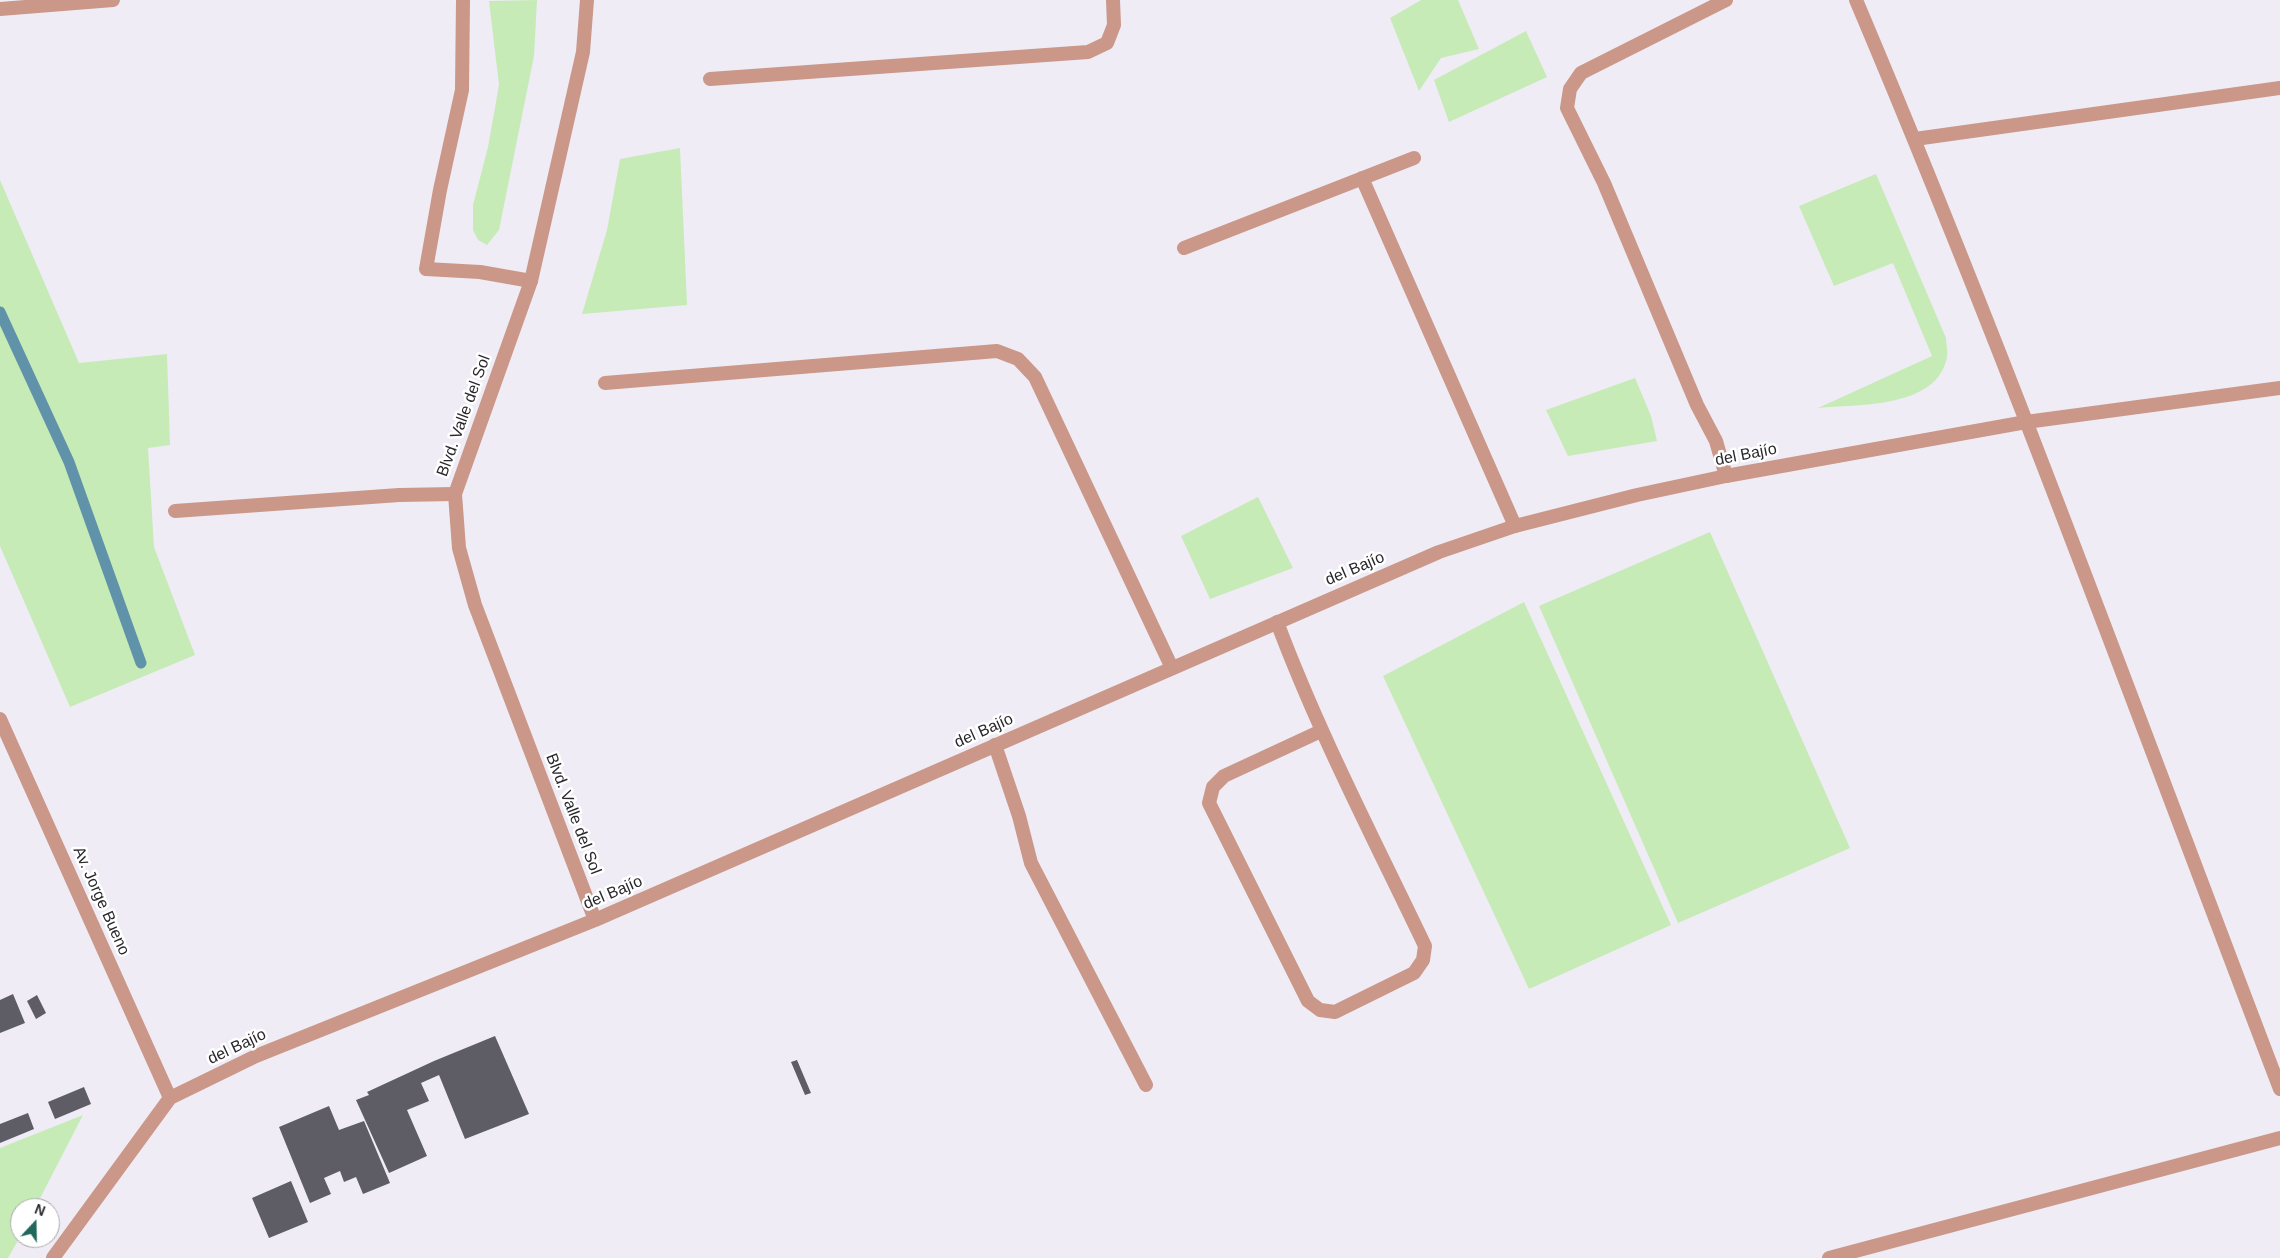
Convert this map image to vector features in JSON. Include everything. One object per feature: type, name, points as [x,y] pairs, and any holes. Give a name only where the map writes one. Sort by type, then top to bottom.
[{"type":"street","points":[[0,9],[113,0]]},
{"type":"street","points":[[463,0],[462,90],[440,190],[426,269],[480,272],[531,281]]},
{"type":"street","name":"Blvd. Valle del Sol","points":[[587,0],[583,52],[531,281],[455,494],[459,548],[474,605],[595,920]]},
{"type":"street","points":[[710,79],[1088,52],[1107,43],[1114,25],[1113,0]]},
{"type":"street","points":[[1726,0],[1581,73],[1570,89],[1567,108],[1604,183],[1697,405],[1716,441],[1726,476]]},
{"type":"street","points":[[1856,0],[1915,138],[2026,422],[2280,1089]]},
{"type":"street","points":[[1915,138],[2280,88]]},
{"type":"street","points":[[1184,248],[1414,158]]},
{"type":"street","points":[[1362,178],[1516,526]]},
{"type":"street","points":[[605,383],[997,351],[1018,359],[1035,377],[1172,668]]},
{"type":"street","name":"del Bajío","points":[[53,1258],[170,1098],[256,1056],[595,920],[1439,552],[1516,526],[1637,495],[1726,476],[2026,422],[2280,388]]},
{"type":"street","points":[[175,511],[399,495],[455,494]]},
{"type":"street","points":[[1277,622],[1303,691],[1321,731],[1426,946],[1423,960],[1414,973],[1335,1012],[1320,1010],[1308,1001],[1209,803],[1213,787],[1224,776],[1321,731]]},
{"type":"street","name":"Av. Jorge Bueno","points":[[0,719],[170,1098]]},
{"type":"street","points":[[995,745],[1019,816],[1031,862],[1146,1085]]},
{"type":"street","points":[[1829,1258],[2280,1138]]},
{"type":"green space","points":[[537,0],[534,56],[499,230],[487,245],[478,240],[473,230],[473,205],[488,147],[499,85],[489,1]]},
{"type":"green space","points":[[1421,0],[1458,0],[1479,49],[1441,58],[1419,91],[1390,18]]},
{"type":"green space","points":[[1526,31],[1547,77],[1449,122],[1434,80]]},
{"type":"green space","points":[[680,148],[687,305],[582,314],[607,230],[620,159]]},
{"type":"green space","points":[[1876,174],[1946,338],[1947,357],[1940,374],[1928,386],[1912,395],[1874,404],[1818,408],[1932,356],[1893,263],[1834,286],[1799,206]]},
{"type":"green space","points":[[0,180],[79,363],[167,354],[170,445],[148,448],[154,547],[195,655],[70,707],[0,546]]},
{"type":"green space","points":[[1635,378],[1651,416],[1657,441],[1568,456],[1546,410]]},
{"type":"green space","points":[[1258,497],[1293,568],[1210,599],[1181,536]]},
{"type":"green space","points":[[1710,532],[1850,848],[1678,923],[1539,606]]},
{"type":"green space","points":[[1524,602],[1671,925],[1529,989],[1383,676]]},
{"type":"green space","points":[[83,1115],[40,1198],[10,1198],[10,1248],[14,1248],[8,1258],[0,1258],[0,1148]]},
{"type":"building","points":[[13,994],[25,1023],[0,1033],[0,1000]]},
{"type":"building","points":[[37,995],[46,1013],[36,1019],[27,1001]]},
{"type":"building","points":[[495,1036],[529,1114],[465,1139],[439,1075],[421,1083],[429,1101],[407,1110],[427,1156],[389,1173],[356,1100],[369,1095],[367,1092],[434,1061]]},
{"type":"building","points":[[797,1060],[811,1093],[805,1095],[791,1062]]},
{"type":"building","points":[[84,1087],[91,1104],[55,1119],[48,1102]]},
{"type":"building","points":[[329,1106],[339,1130],[364,1121],[390,1183],[363,1194],[356,1177],[344,1182],[340,1171],[324,1178],[331,1194],[310,1203],[279,1127]]},
{"type":"building","points":[[28,1113],[34,1129],[0,1143],[0,1124]]},
{"type":"building","points":[[291,1181],[308,1222],[269,1238],[252,1198]]},
{"type":"waterway","points":[[0,312],[69,462],[141,663]]}]
